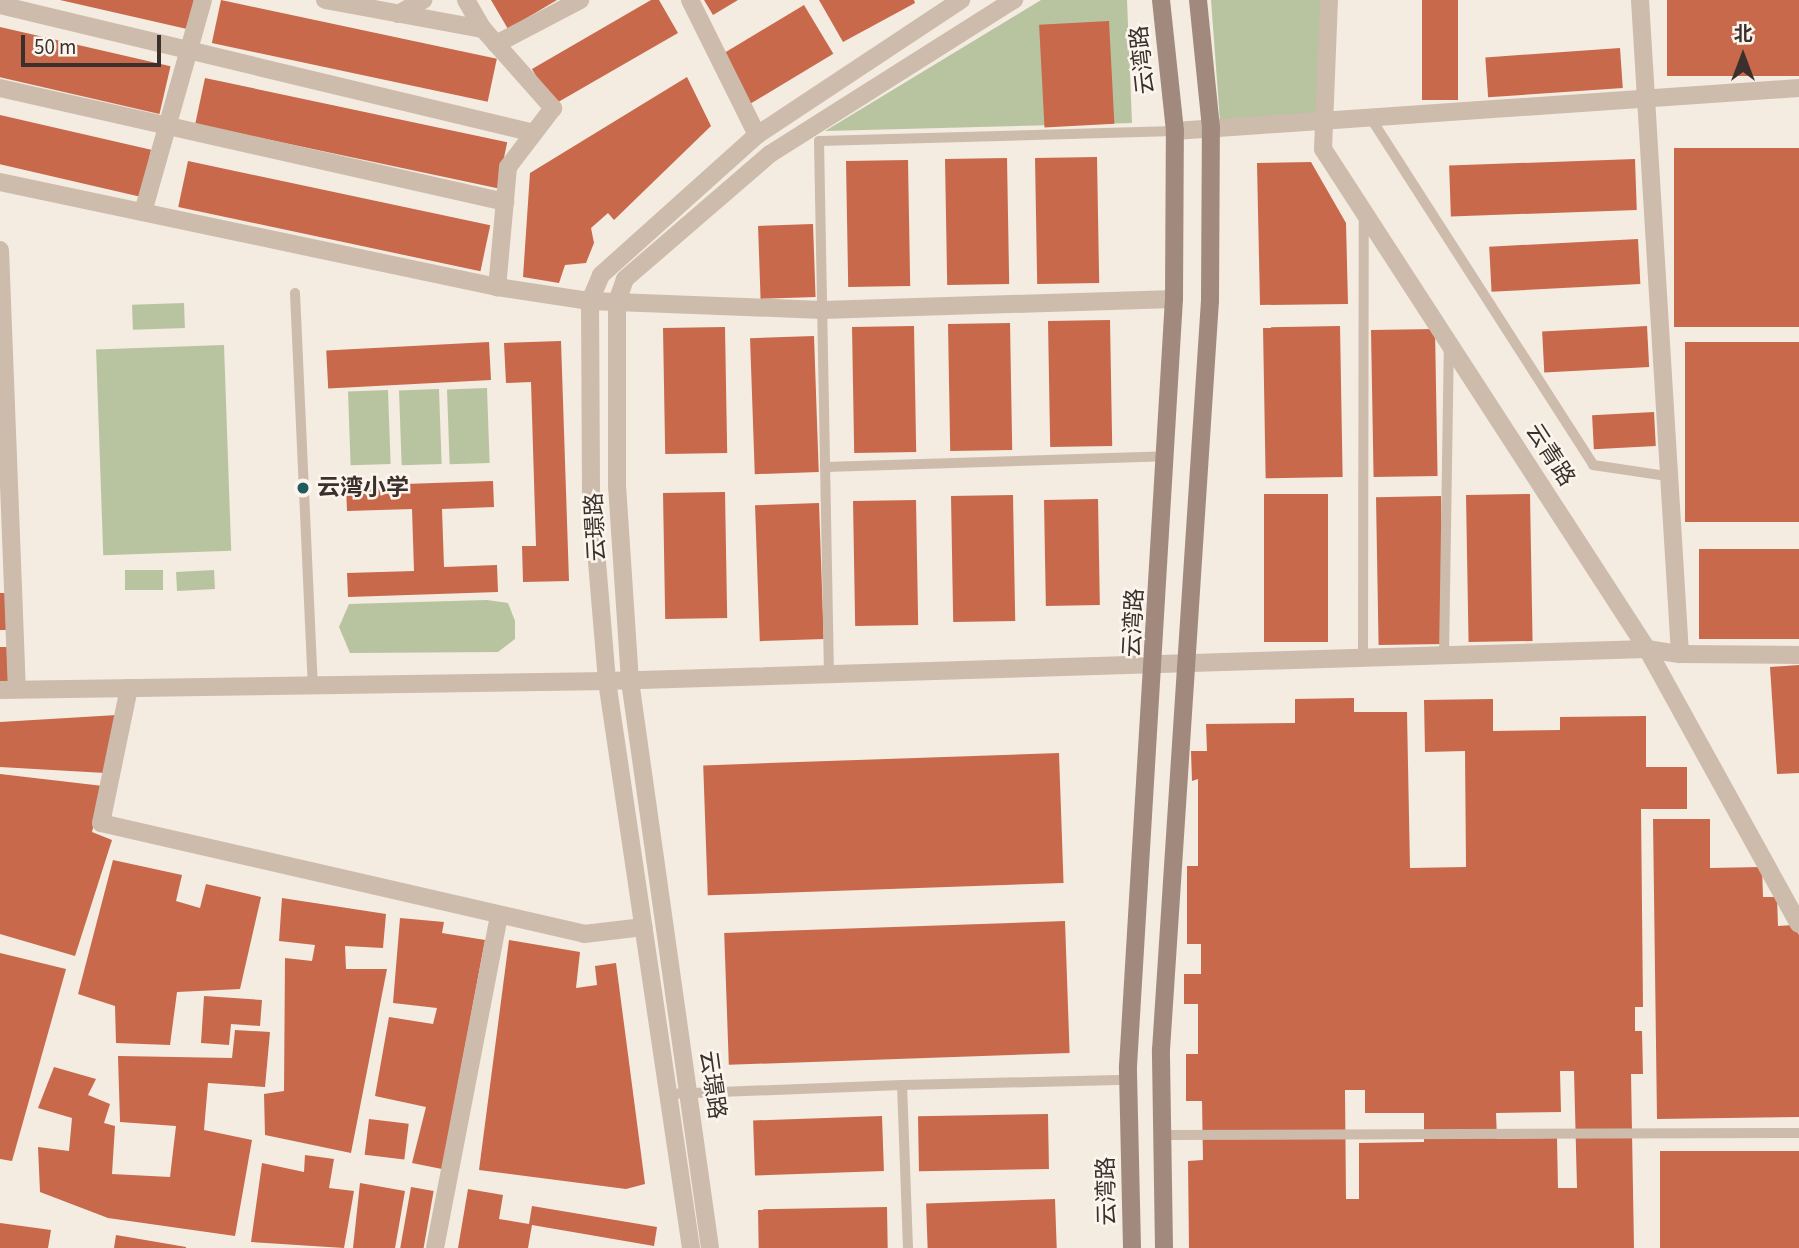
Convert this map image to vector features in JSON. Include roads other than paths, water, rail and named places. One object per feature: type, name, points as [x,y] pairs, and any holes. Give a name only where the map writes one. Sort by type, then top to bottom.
[{"type":"main road","name":"云湾路","points":[[1132,1248],[1128,1080],[1156,664],[1174,299],[1175,131],[1161,0]]},
{"type":"main road","points":[[1164,1248],[1161,1050],[1210,302],[1211,128],[1198,0]]},
{"type":"street","points":[[143,212],[203,0]]},
{"type":"street","points":[[325,0],[483,29]]},
{"type":"street","points":[[398,14],[423,0]]},
{"type":"street","points":[[466,0],[483,29],[553,108],[508,167],[497,287]]},
{"type":"street","points":[[496,44],[580,0]]},
{"type":"street","points":[[691,0],[757,135]]},
{"type":"street","name":"云璟路","points":[[691,1248],[607,681],[591,490],[590,300],[600,275],[757,135],[937,7],[961,0]]},
{"type":"street","name":"云璟路","points":[[710,1248],[630,681],[617,487],[617,302],[625,279],[770,154],[1014,0]]},
{"type":"street","name":"云青路","points":[[1329,0],[1323,149],[1647,649],[1799,924]]},
{"type":"street","points":[[1640,0],[1667,476],[1680,654]]},
{"type":"street","points":[[0,5],[534,133]]},
{"type":"street","points":[[0,88],[505,202]]},
{"type":"street","points":[[1175,131],[1799,89]]},
{"type":"street","points":[[0,182],[497,287],[590,300],[822,310],[1174,299]]},
{"type":"street","points":[[0,250],[8,690],[630,681],[1647,649],[1680,654],[1799,655]]},
{"type":"street","points":[[129,688],[101,823],[584,934],[644,927]]},
{"type":"street","points":[[435,1248],[499,915]]},
{"type":"lane","points":[[1370,117],[1593,465],[1667,476]]},
{"type":"lane","points":[[829,676],[819,141],[1175,131]]},
{"type":"lane","points":[[1363,658],[1364,212]]},
{"type":"lane","points":[[295,293],[313,685]]},
{"type":"lane","points":[[1444,655],[1449,344]]},
{"type":"lane","points":[[825,467],[1166,456]]},
{"type":"lane","points":[[668,1094],[1128,1080]]},
{"type":"lane","points":[[902,1085],[908,1248]]},
{"type":"lane","points":[[1163,1135],[1799,1133]]},
{"type":"place","name":"云湾小学","points":[[303,488]]}]
